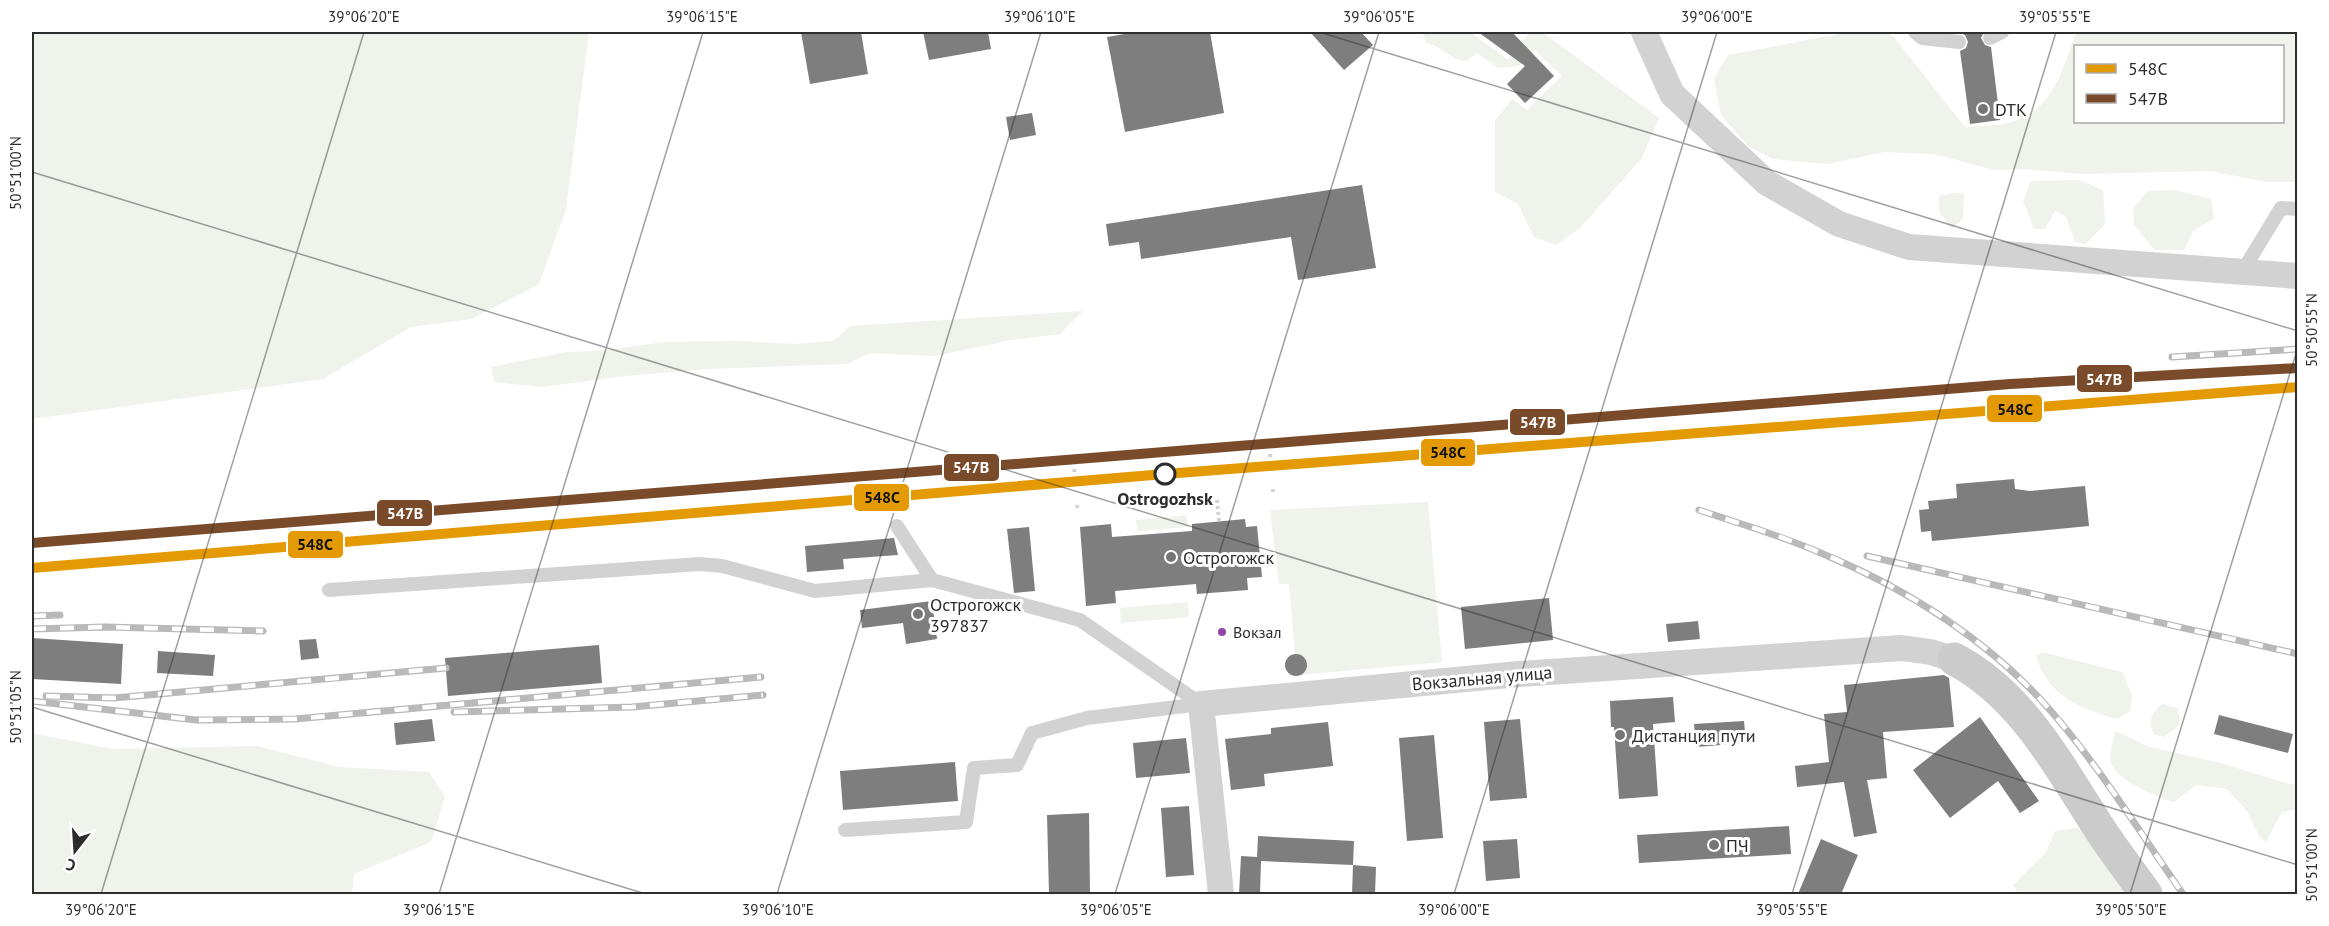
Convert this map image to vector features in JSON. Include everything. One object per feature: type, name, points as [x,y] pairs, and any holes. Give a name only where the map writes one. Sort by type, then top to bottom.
[{"type":"street","points":[[1644,32],[1672,94],[1767,183],[1839,224],[1909,247],[2298,276]]},
{"type":"street","name":"Вокзальная улица","points":[[1201,704],[1519,674],[1902,648],[1930,652],[1954,659]]},
{"type":"street","points":[[1954,659],[1984,678],[2019,711],[2058,762],[2101,831],[2146,894]]},
{"type":"street","points":[[1201,704],[1221,894]]},
{"type":"lane","points":[[1915,32],[1922,38],[1959,42]]},
{"type":"lane","points":[[2242,272],[2281,208],[2298,209]]},
{"type":"lane","points":[[897,526],[932,580]]},
{"type":"lane","points":[[328,590],[449,588],[700,564],[722,566],[814,591],[932,580],[1080,620],[1201,704]]},
{"type":"lane","points":[[845,830],[966,822],[974,768],[1017,765],[1032,733],[1087,718],[1201,704]]},
{"type":"path","points":[[1270,454],[1270,461]]},
{"type":"path","points":[[1074,469],[1075,476]]},
{"type":"path","points":[[1272,489],[1273,495]]},
{"type":"path","points":[[1217,500],[1219,521]]},
{"type":"path","points":[[1077,505],[1078,511]]},
{"type":"shaded area","points":[[32,32],[589,32],[566,209],[539,284],[471,319],[411,327],[323,379],[32,419]]},
{"type":"shaded area","points":[[1422,32],[1470,32],[1508,60],[1530,32],[1542,32],[1659,118],[1642,158],[1580,228],[1556,245],[1534,237],[1518,204],[1495,192],[1495,121],[1512,99],[1527,110],[1562,76],[1535,50],[1519,66],[1499,68],[1476,53],[1467,61],[1456,58],[1426,43]]},
{"type":"shaded area","points":[[1850,32],[1887,32],[1893,36],[1965,127],[1995,125],[2012,122],[2026,116],[2047,98],[2061,73],[2076,32],[2297,32],[2297,182],[2267,182],[2210,171],[2081,174],[2025,169],[1994,170],[1934,154],[1884,152],[1828,164],[1773,159],[1749,147],[1721,115],[1714,79],[1728,55]]},
{"type":"shaded area","points":[[2079,180],[2103,190],[2105,224],[2086,244],[2075,242],[2066,217],[2055,211],[2045,229],[2034,229],[2023,201],[2031,181]]},
{"type":"shaded area","points":[[2174,190],[2211,199],[2214,219],[2194,230],[2184,250],[2155,250],[2134,225],[2133,208],[2148,191]]},
{"type":"shaded area","points":[[1953,193],[1964,194],[1963,219],[1951,229],[1939,211],[1939,196]]},
{"type":"shaded area","points":[[1083,311],[1060,334],[1011,340],[936,356],[870,353],[847,364],[709,369],[626,376],[542,387],[494,382],[491,367],[566,352],[598,351],[665,342],[737,341],[794,344],[833,341],[850,326]]},
{"type":"shaded area","points":[[1428,502],[1442,662],[1300,675],[1306,668],[1306,663],[1305,658],[1295,654],[1289,584],[1279,584],[1270,510]]},
{"type":"shaded area","points":[[1187,515],[1188,527],[1137,531],[1136,520]]},
{"type":"shaded area","points":[[1188,602],[1189,617],[1121,623],[1120,608]]},
{"type":"shaded area","points":[[2042,652],[2122,672],[2132,695],[2130,712],[2116,719],[2089,710],[2067,698],[2057,691],[2042,671],[2036,657]]},
{"type":"shaded area","points":[[2162,704],[2178,708],[2180,724],[2164,737],[2154,734],[2151,725],[2153,714]]},
{"type":"shaded area","points":[[2115,731],[2150,747],[2221,763],[2289,784],[2297,783],[2297,809],[2282,812],[2266,842],[2259,836],[2247,811],[2227,789],[2196,785],[2174,802],[2157,796],[2127,780],[2113,766],[2110,756]]},
{"type":"shaded area","points":[[32,733],[113,749],[257,746],[339,767],[429,772],[445,797],[431,842],[354,874],[352,894],[32,894]]},
{"type":"shaded area","points":[[2077,828],[2097,844],[2134,894],[2018,894],[2013,885],[2046,852],[2055,831]]},
{"type":"building","points":[[801,32],[861,32],[868,74],[810,84]]},
{"type":"building","points":[[923,32],[988,32],[991,49],[929,60]]},
{"type":"building","points":[[1136,32],[1210,32],[1224,113],[1125,132],[1107,37]]},
{"type":"building","points":[[1310,32],[1361,32],[1373,45],[1344,70]]},
{"type":"building","points":[[1478,32],[1512,32],[1554,76],[1525,103],[1507,84],[1525,66]]},
{"type":"building","points":[[1957,32],[1984,32],[1981,38],[1985,45],[1991,47],[2000,120],[1970,124],[1960,51],[1966,48],[1968,42],[1965,35]]},
{"type":"building","points":[[1032,113],[1036,135],[1010,140],[1006,117]]},
{"type":"building","points":[[1362,185],[1376,268],[1298,280],[1291,237],[1141,259],[1139,242],[1109,246],[1106,224]]},
{"type":"building","points":[[2014,479],[2015,489],[2030,491],[2085,486],[2089,526],[1932,541],[1931,531],[1921,532],[1919,510],[1929,509],[1928,501],[1957,498],[1956,484]]},
{"type":"building","name":"Острогожск","points":[[1245,519],[1246,527],[1257,526],[1262,577],[1247,578],[1248,590],[1197,594],[1196,584],[1115,591],[1116,603],[1086,606],[1080,527],[1111,524],[1112,537],[1192,531],[1192,524]]},
{"type":"building","points":[[1029,527],[1035,591],[1014,593],[1007,529]]},
{"type":"building","points":[[894,538],[898,555],[843,559],[844,569],[807,572],[805,546]]},
{"type":"building","points":[[1549,598],[1553,640],[1465,649],[1461,607]]},
{"type":"building","points":[[932,601],[937,639],[906,644],[903,623],[862,628],[860,610]]},
{"type":"building","points":[[1698,621],[1700,639],[1668,642],[1666,624]]},
{"type":"building","points":[[32,638],[123,644],[121,684],[32,679]]},
{"type":"building","points":[[316,639],[319,658],[301,660],[299,640]]},
{"type":"building","points":[[599,645],[602,683],[448,696],[445,658]]},
{"type":"building","points":[[158,651],[215,655],[213,676],[157,673]]},
{"type":"building","points":[[1296,654],[1304,657],[1307,665],[1304,673],[1296,676],[1288,673],[1285,665],[1288,657]]},
{"type":"building","points":[[1944,675],[1949,678],[1954,727],[1883,732],[1887,778],[1867,780],[1877,833],[1854,837],[1844,782],[1797,787],[1795,766],[1829,762],[1824,714],[1847,712],[1844,685]]},
{"type":"building","points":[[1673,697],[1675,722],[1653,724],[1658,796],[1619,799],[1610,701]]},
{"type":"building","points":[[2219,715],[2293,734],[2288,753],[2214,734]]},
{"type":"building","points":[[1980,717],[2039,801],[2020,813],[1998,781],[1950,818],[1913,770]]},
{"type":"building","points":[[432,719],[435,741],[396,745],[394,723]]},
{"type":"building","points":[[1520,719],[1527,798],[1490,801],[1484,722]]},
{"type":"building","points":[[1744,721],[1746,743],[1696,747],[1694,724]]},
{"type":"building","points":[[1328,722],[1333,766],[1264,774],[1265,786],[1231,790],[1225,739],[1271,734],[1271,728]]},
{"type":"building","points":[[1434,735],[1443,838],[1407,841],[1399,738]]},
{"type":"building","points":[[1186,738],[1190,773],[1136,778],[1133,743]]},
{"type":"building","points":[[955,762],[958,801],[843,810],[840,771]]},
{"type":"building","points":[[1189,806],[1194,875],[1166,877],[1161,808]]},
{"type":"building","points":[[1089,813],[1090,894],[1049,894],[1047,815]]},
{"type":"building","name":"ПЧ","points":[[1789,826],[1791,854],[1639,863],[1637,835]]},
{"type":"building","points":[[1258,836],[1354,841],[1353,865],[1261,861],[1260,894],[1239,894],[1241,856],[1257,857]]},
{"type":"building","points":[[1517,839],[1520,878],[1486,881],[1483,841]]},
{"type":"building","points":[[1821,839],[1858,855],[1841,894],[1798,894]]},
{"type":"building","points":[[1353,865],[1376,867],[1375,894],[1352,894]]},
{"type":"railway","points":[[2172,357],[2298,349]]},
{"type":"railway","points":[[1699,510],[1761,530],[1854,568],[1916,600],[1974,640],[2027,685],[2050,710],[2103,777],[2183,894]]},
{"type":"railway","points":[[1867,556],[2298,654]]},
{"type":"railway","points":[[32,616],[60,615]]},
{"type":"railway","points":[[32,629],[105,627],[263,631]]},
{"type":"railway","points":[[46,696],[114,698],[446,668]]},
{"type":"railway","points":[[32,701],[196,720],[295,719],[761,677]]},
{"type":"railway","points":[[454,712],[632,707],[763,695]]},
{"type":"transit line","name":"547В","points":[[32,543],[2010,384],[2298,368]]},
{"type":"transit line","name":"548С","points":[[32,568],[1165,474],[2298,387]]},
{"type":"place","name":"DTK","points":[[1983,109]]},
{"type":"place","name":"Ostrogozhsk","points":[[1165,474]]},
{"type":"place","name":"Острогожск","points":[[1171,557]]},
{"type":"place","name":"Острогожск 397837","points":[[918,614]]},
{"type":"place","name":"Вокзал","points":[[1222,632]]},
{"type":"place","name":"Дистанция пути","points":[[1620,735]]},
{"type":"place","name":"ПЧ","points":[[1714,845]]}]
